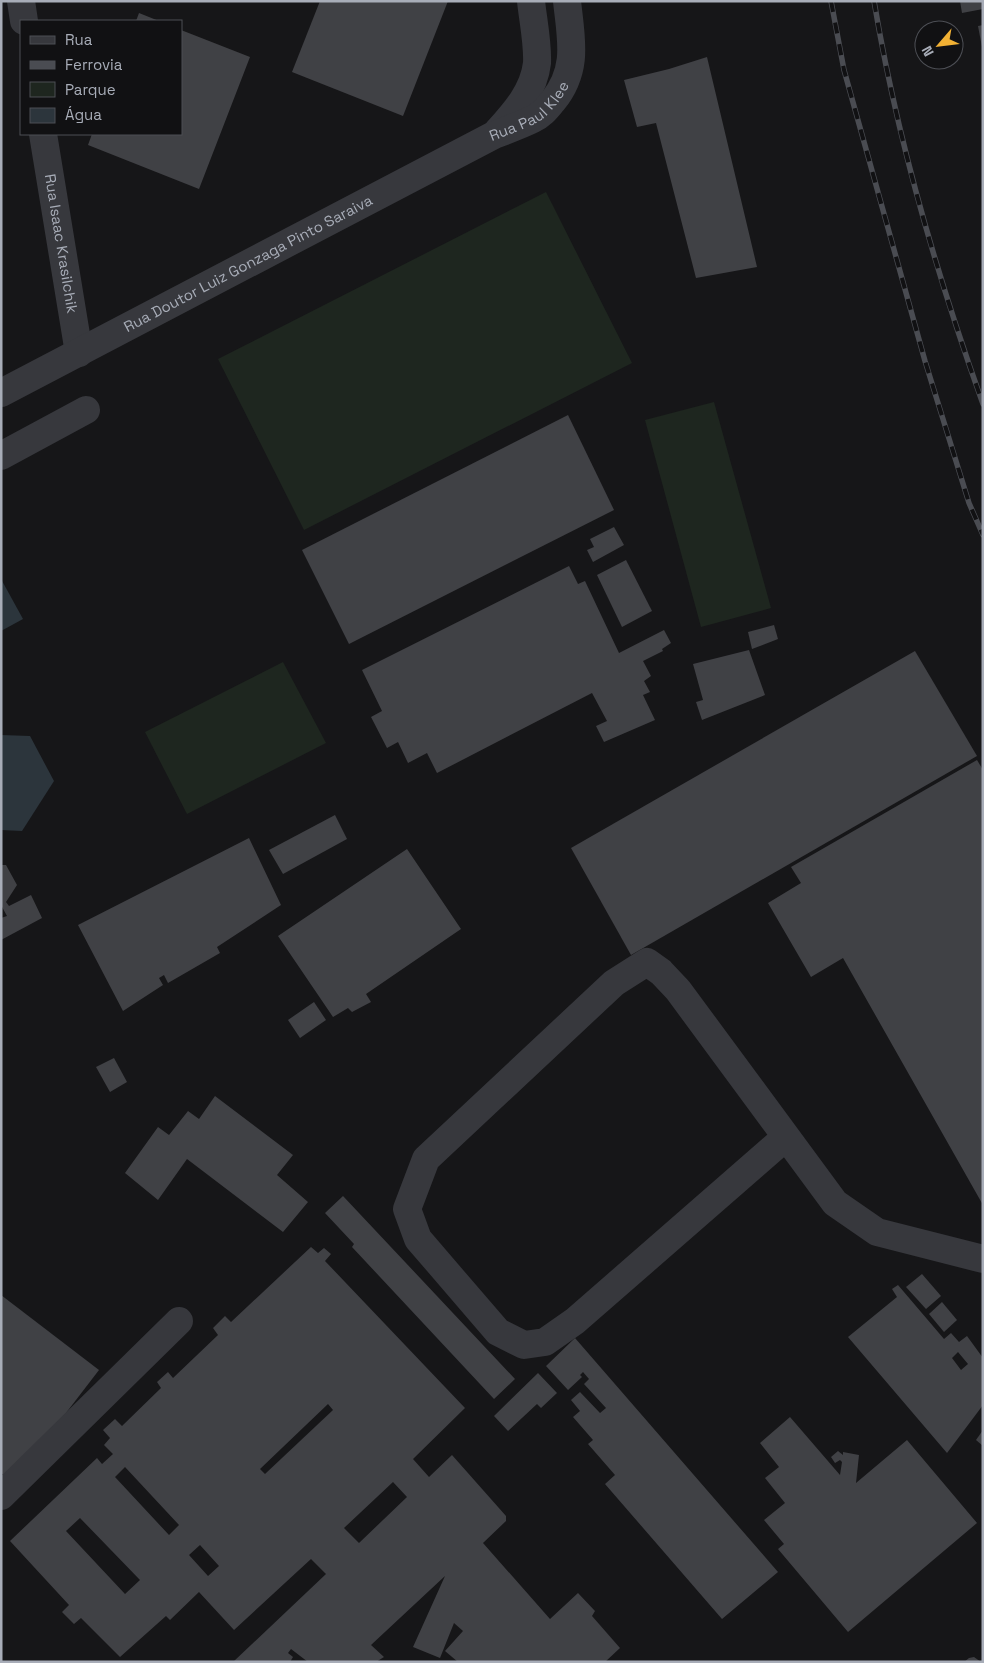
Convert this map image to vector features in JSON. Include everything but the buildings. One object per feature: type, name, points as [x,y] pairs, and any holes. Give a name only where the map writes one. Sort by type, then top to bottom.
[{"type":"street","points":[[21,1],[24,20]]},
{"type":"street","name":"Rua Paul Klee","points":[[494,135],[521,103],[531,87],[537,63],[531,1]]},
{"type":"street","name":"Rua Paul Klee","points":[[494,135],[535,118],[544,112],[565,82],[570,71],[572,56],[567,1]]},
{"type":"street","name":"Rua Isaac Krasilchik","points":[[43,135],[79,353]]},
{"type":"street","name":"Rua Doutor Luiz Gonzaga Pinto Saraiva","points":[[1,393],[494,135]]},
{"type":"street","points":[[1,456],[86,410]]},
{"type":"street","points":[[786,1137],[582,1315],[545,1342],[524,1345],[498,1332],[418,1239],[407,1209],[426,1159],[614,983],[647,962],[661,972],[678,990],[835,1203],[877,1232],[983,1259]]},
{"type":"street","points":[[1,1496],[180,1321]]},
{"type":"green space","points":[[546,192],[632,363],[304,530],[218,359]]},
{"type":"green space","points":[[714,402],[771,608],[701,627],[645,420]]},
{"type":"green space","points":[[283,662],[326,743],[187,814],[145,732]]},
{"type":"water","points":[[1,579],[23,619],[1,631]]},
{"type":"water","points":[[1,735],[30,736],[54,781],[22,831],[1,830]]},
{"type":"railway","points":[[831,1],[844,70],[925,361],[969,503],[983,535]]},
{"type":"railway","points":[[874,1],[894,103],[919,205],[949,305],[983,404]]}]
